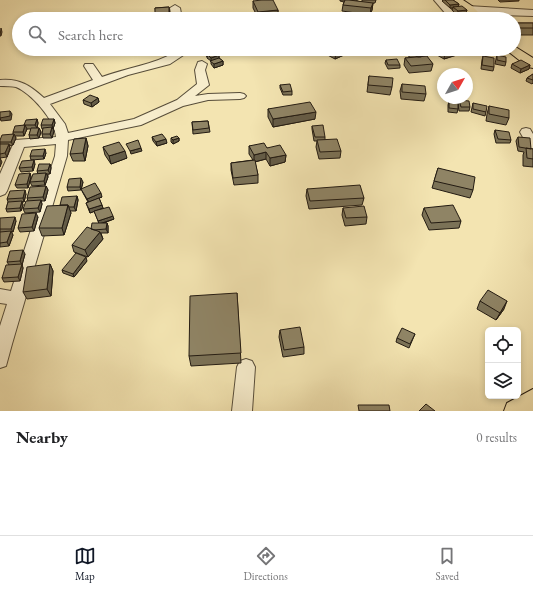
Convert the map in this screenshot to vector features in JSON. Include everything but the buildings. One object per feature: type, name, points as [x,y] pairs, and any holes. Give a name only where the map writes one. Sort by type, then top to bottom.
[{"type":"main road","points":[[455,0],[471,12]]},
{"type":"main road","points":[[521,55],[533,64]]},
{"type":"main road","points":[[516,411],[533,400]]},
{"type":"street","points":[[438,0],[448,12]]},
{"type":"street","points":[[174,8],[175,12]]},
{"type":"street","points":[[468,9],[501,12]]},
{"type":"street","points":[[521,13],[533,13]]},
{"type":"street","points":[[42,103],[124,73],[152,67],[176,56]]},
{"type":"street","points":[[180,103],[203,85],[200,70],[202,64]]},
{"type":"street","points":[[89,66],[100,82]]},
{"type":"street","points":[[0,83],[6,82],[23,86],[42,103],[61,126],[62,139],[61,156],[3,344],[0,360]]},
{"type":"street","points":[[0,191],[19,143],[62,139],[137,122],[180,103],[208,97],[240,96]]},
{"type":"street","points":[[526,132],[533,145]]},
{"type":"street","points":[[0,296],[17,298]]},
{"type":"street","points":[[242,411],[246,367]]}]
